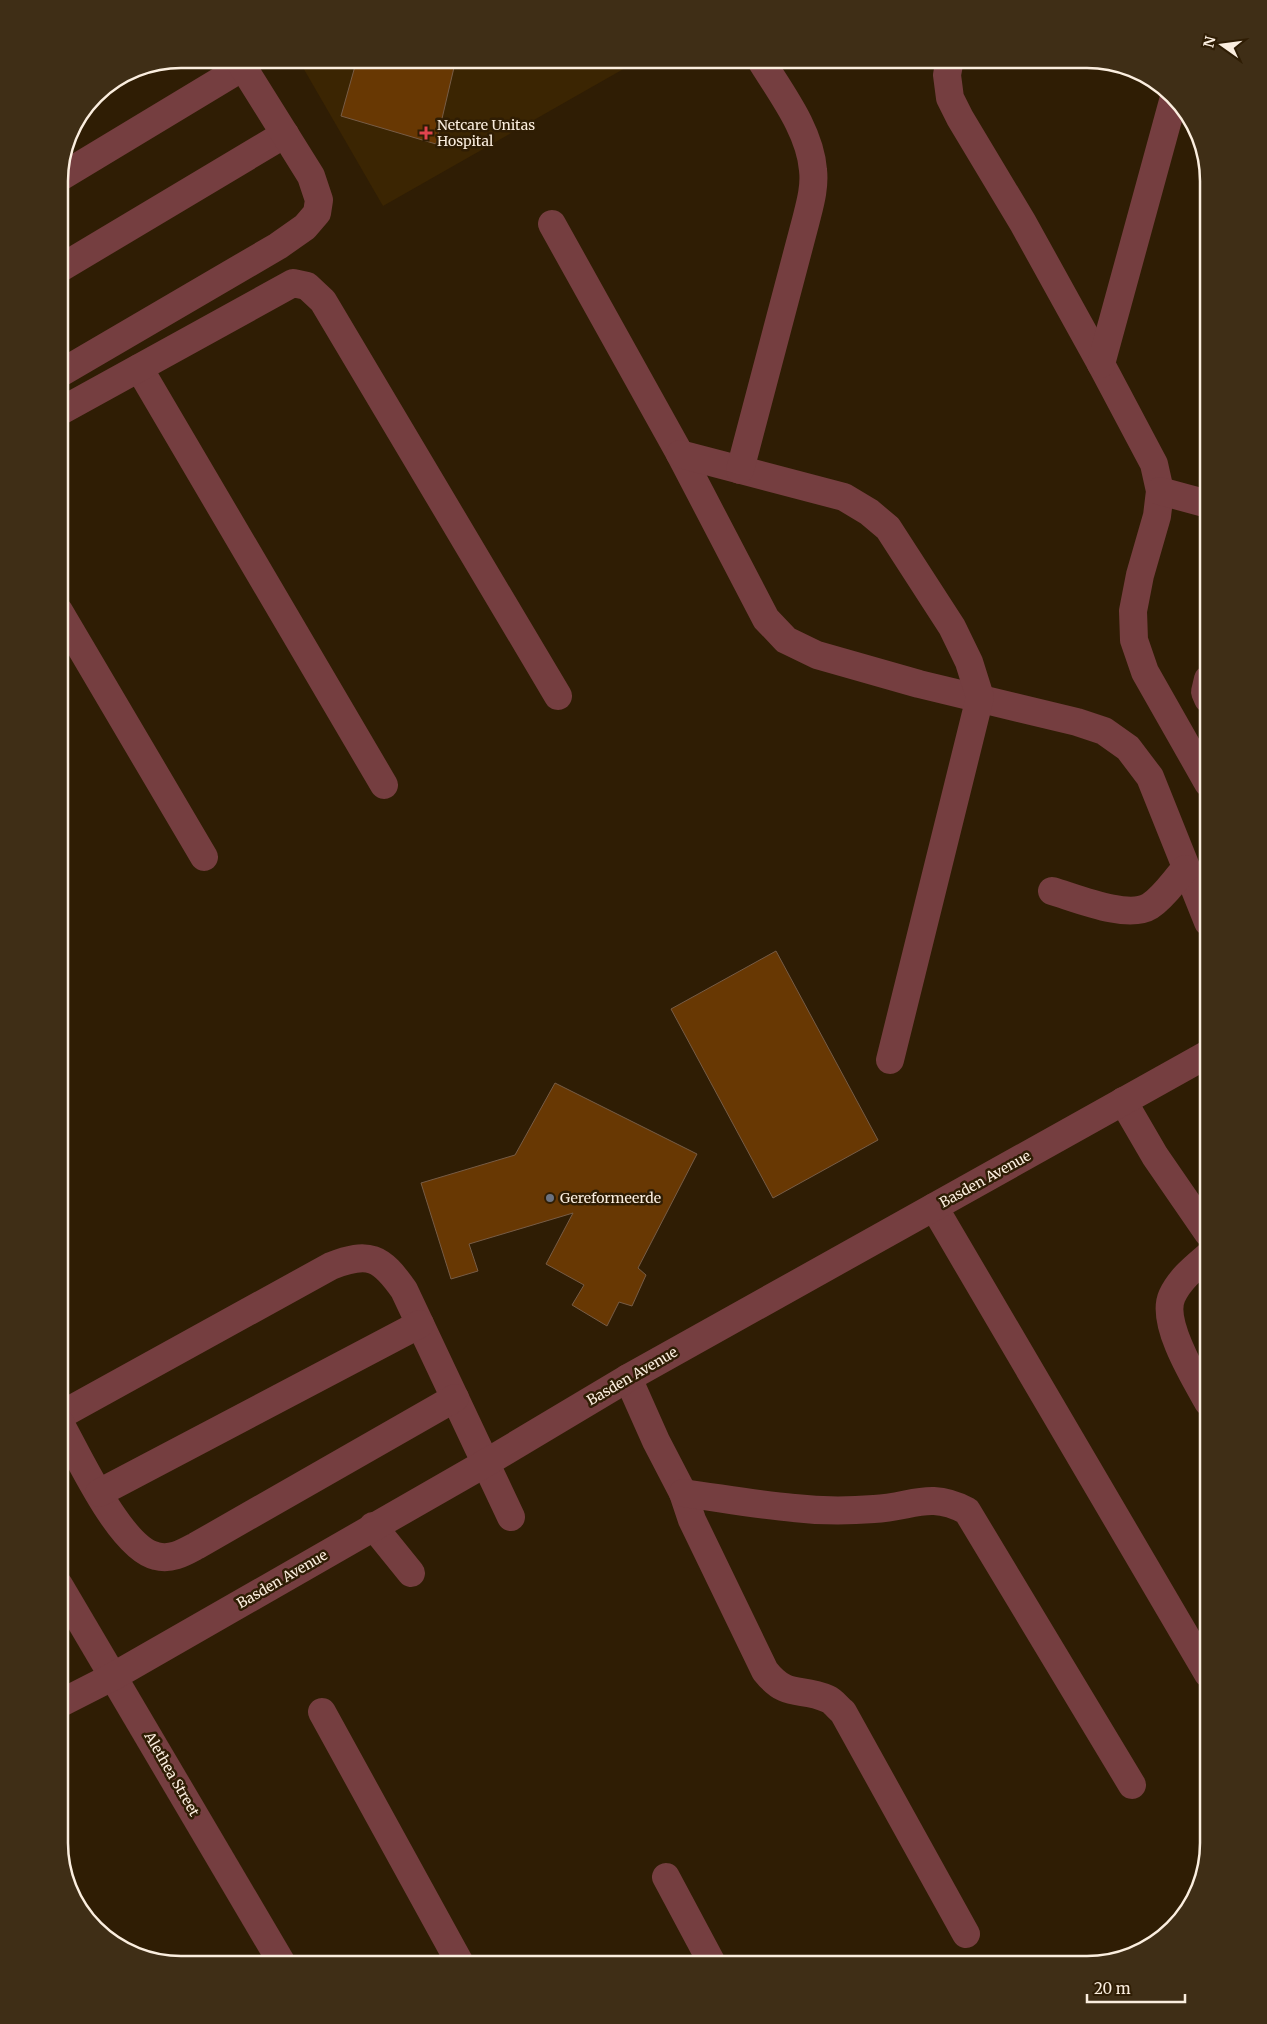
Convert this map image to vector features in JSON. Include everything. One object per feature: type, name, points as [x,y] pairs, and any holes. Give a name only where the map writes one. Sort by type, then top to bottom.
[{"type":"street","points":[[68,172],[233,68]]},
{"type":"street","points":[[68,369],[278,246],[305,227],[317,213],[319,200],[311,176],[244,68]]},
{"type":"street","points":[[740,470],[812,195],[813,171],[809,147],[787,104],[765,68]]},
{"type":"street","points":[[948,68],[947,75],[949,90],[956,112],[1023,223],[1154,464],[1160,490],[1157,516],[1140,575],[1133,611],[1134,640],[1145,672],[1200,769]]},
{"type":"street","points":[[1101,364],[1171,107]]},
{"type":"street","points":[[68,264],[285,134]]},
{"type":"street","points":[[552,224],[680,454],[766,619],[786,640],[817,655],[918,684],[980,697],[1104,731],[1128,748],[1150,778],[1200,904]]},
{"type":"street","points":[[68,407],[292,283],[307,286],[320,296],[558,696]]},
{"type":"street","points":[[139,368],[384,785]]},
{"type":"street","points":[[680,454],[844,497],[869,512],[888,528],[952,627],[969,662],[980,697],[890,1060]]},
{"type":"street","points":[[1160,490],[1200,502]]},
{"type":"street","points":[[68,626],[204,857]]},
{"type":"street","points":[[1052,891],[1112,908],[1137,910],[1148,907],[1157,901],[1185,869]]},
{"type":"street","name":"Basden Avenue","points":[[68,1699],[114,1676],[484,1464],[628,1378],[1200,1058]]},
{"type":"street","points":[[1123,1101],[1155,1156],[1200,1221]]},
{"type":"street","points":[[934,1207],[1200,1660]]},
{"type":"street","points":[[68,1411],[331,1266],[350,1258],[378,1262],[390,1269],[404,1290],[484,1464],[511,1517]]},
{"type":"street","points":[[1200,1263],[1185,1276],[1171,1298],[1171,1324],[1183,1358],[1200,1388]]},
{"type":"street","points":[[99,1493],[420,1324]]},
{"type":"street","points":[[628,1378],[656,1441],[684,1493],[692,1520],[765,1671],[776,1684],[788,1691],[829,1699],[842,1712],[966,1934]]},
{"type":"street","points":[[68,1437],[99,1493],[132,1542],[146,1553],[157,1557],[172,1557],[196,1546],[454,1398]]},
{"type":"street","points":[[684,1493],[794,1508],[839,1510],[876,1509],[936,1500],[953,1504],[967,1512],[1132,1785]]},
{"type":"street","points":[[373,1526],[411,1573]]},
{"type":"street","name":"Alethea Street","points":[[68,1600],[278,1956]]},
{"type":"street","points":[[322,1712],[456,1956]]},
{"type":"street","points":[[666,1876],[708,1956]]},
{"type":"shaded area","name":"Netcare Unitas Hospital","points":[[303,68],[625,68],[383,206]]},
{"type":"building","points":[[354,68],[454,68],[436,144],[341,116]]},
{"type":"building","points":[[776,951],[878,1140],[773,1198],[671,1009]]},
{"type":"building","name":"Gereformeerde","points":[[555,1083],[697,1154],[638,1268],[646,1275],[632,1306],[619,1302],[607,1326],[572,1305],[584,1285],[546,1264],[573,1213],[469,1244],[478,1271],[451,1279],[421,1183],[515,1155]]},
{"type":"place","name":"Netcare Unitas Hospital","points":[[426,133]]},
{"type":"place","name":"Gereformeerde","points":[[550,1198]]}]
